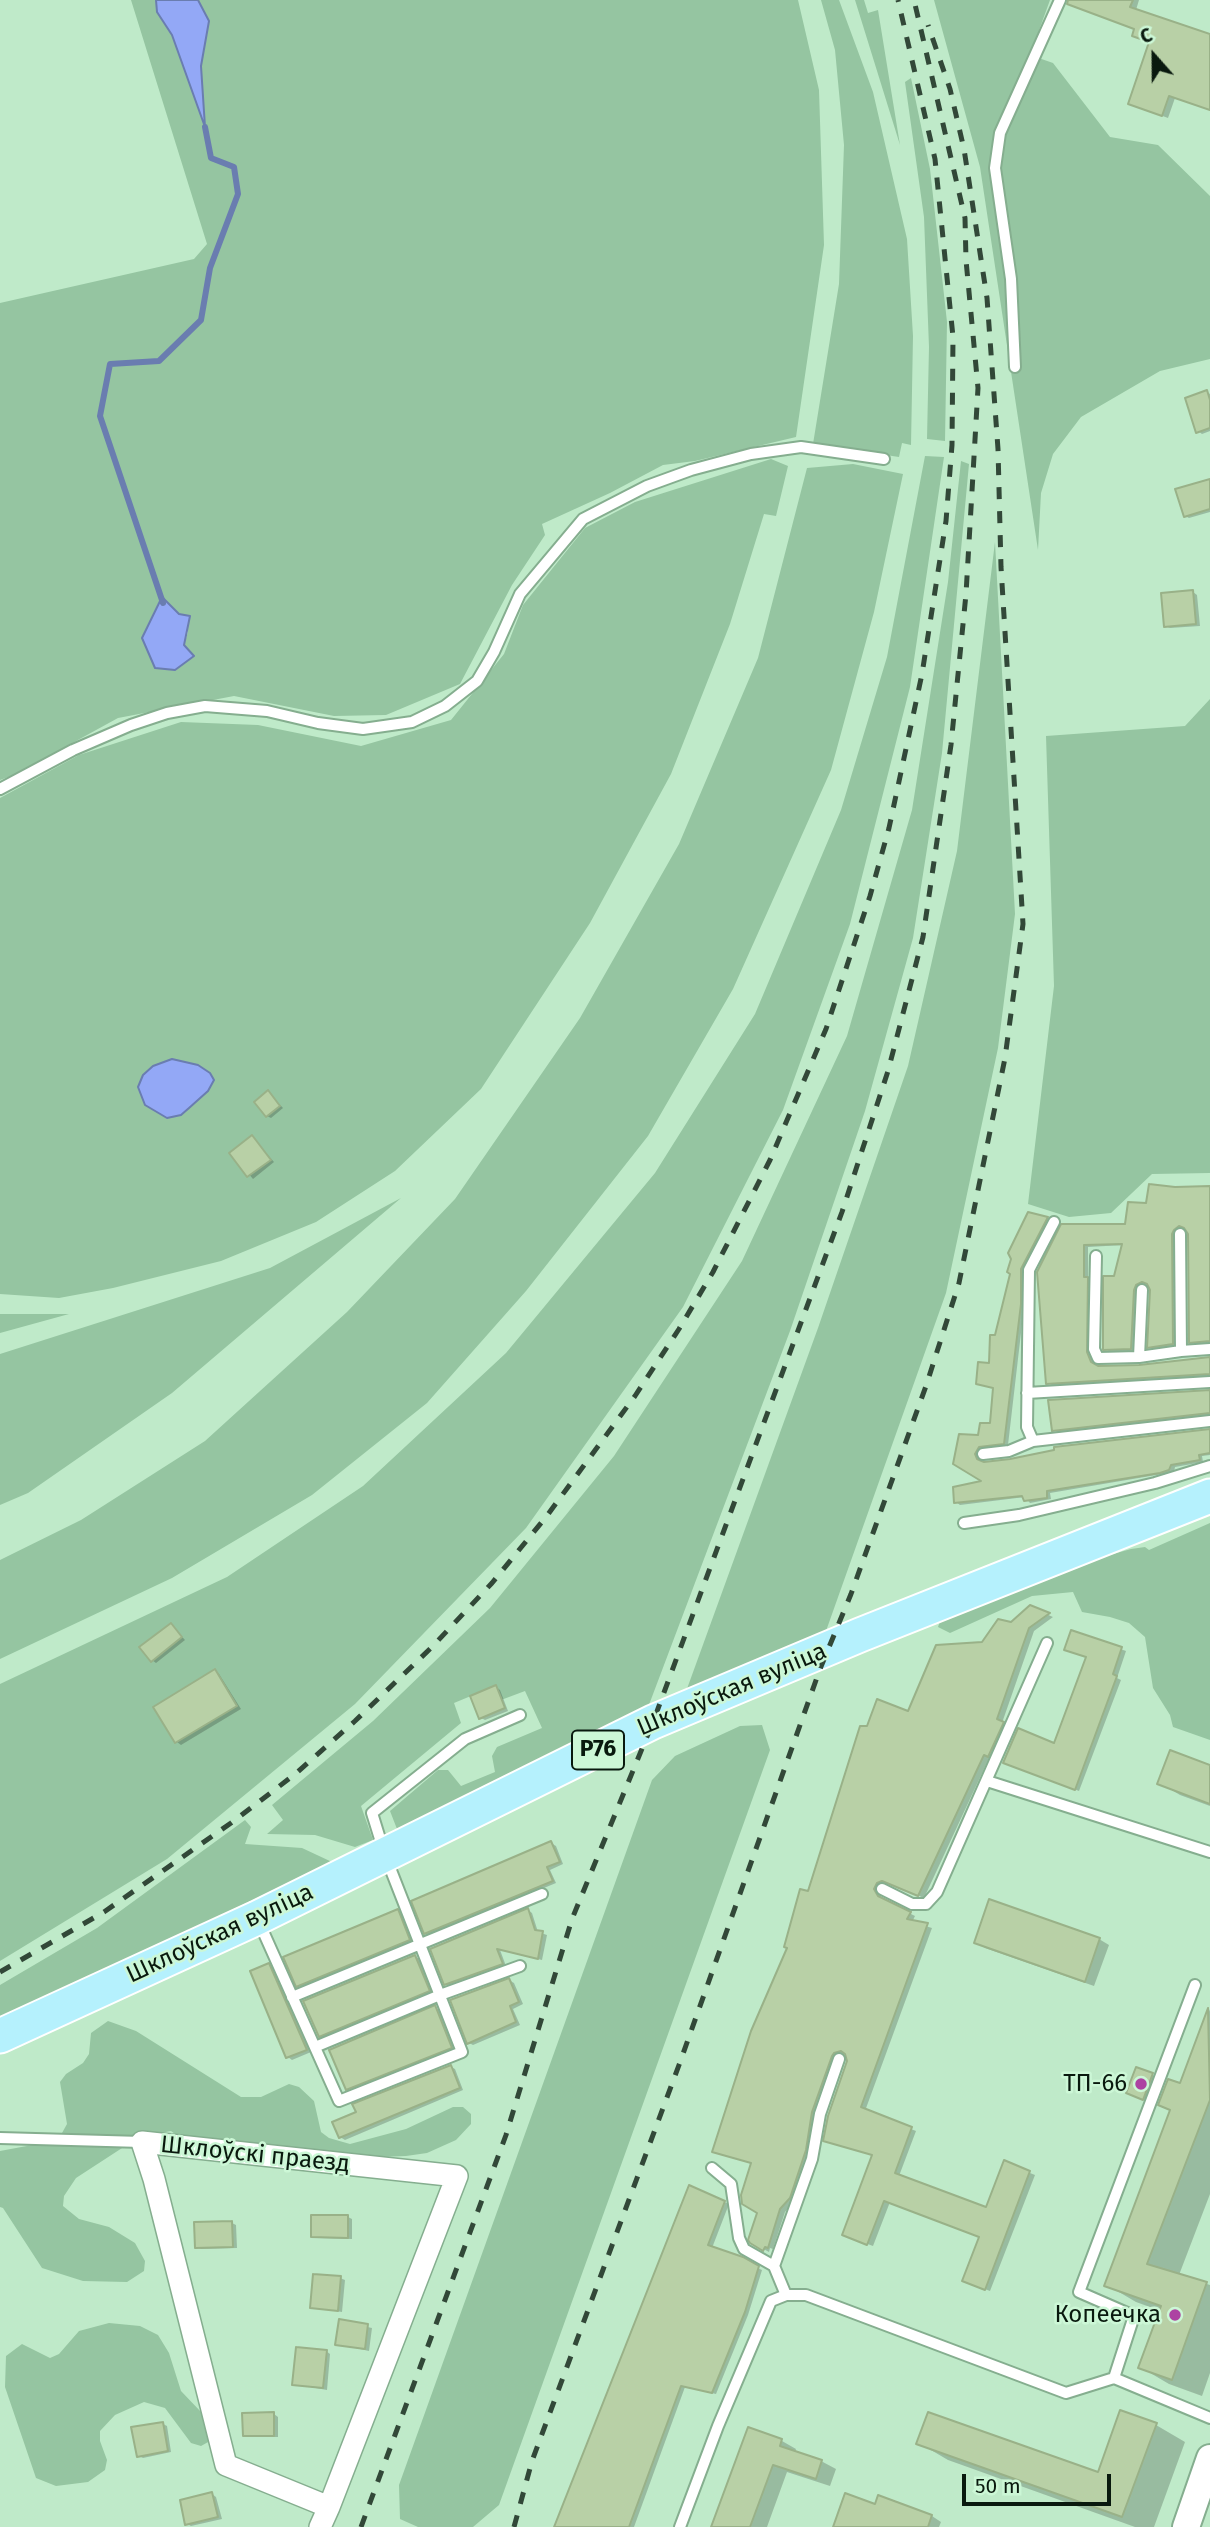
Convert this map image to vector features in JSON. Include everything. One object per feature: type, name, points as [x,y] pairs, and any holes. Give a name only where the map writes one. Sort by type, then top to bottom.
[{"type":"main road","name":"Шклоўская вуліца","points":[[0,2036],[257,1918],[653,1722],[860,1635],[1210,1496]]},
{"type":"street","name":"Шклоўскі праезд","points":[[142,2142],[457,2176],[325,2517],[226,2465],[154,2179],[142,2142]]},
{"type":"street","points":[[1186,2527],[1210,2458]]},
{"type":"lane","points":[[1015,367],[1011,279],[995,168],[1000,133],[1060,0]]},
{"type":"lane","points":[[0,789],[73,750],[131,725],[167,713],[205,706],[267,711],[318,723],[363,729],[412,722],[445,706],[477,681],[494,652],[520,594],[583,519],[647,486],[691,470],[751,454],[802,447],[884,459]]},
{"type":"lane","points":[[1032,1441],[1027,1427],[1029,1270],[1054,1223]]},
{"type":"lane","points":[[1180,1234],[1181,1351]]},
{"type":"lane","points":[[1096,1256],[1094,1349],[1098,1358],[1139,1357],[1210,1349]]},
{"type":"lane","points":[[1139,1357],[1142,1290]]},
{"type":"lane","points":[[1027,1393],[1210,1381]]},
{"type":"lane","points":[[984,1454],[1009,1451],[1032,1441],[1210,1421]]},
{"type":"lane","points":[[964,1523],[1018,1515],[1156,1483],[1210,1466]]},
{"type":"lane","points":[[882,1889],[912,1904],[926,1904],[937,1892],[1047,1643]]},
{"type":"lane","points":[[257,1918],[339,2101],[462,2052],[385,1855],[372,1813],[465,1739],[520,1715]]},
{"type":"lane","points":[[987,1780],[1210,1852]]},
{"type":"lane","points":[[292,1997],[542,1894]]},
{"type":"lane","points":[[315,2047],[440,1995],[520,1966]]},
{"type":"lane","points":[[1114,2378],[1134,2316],[1079,2292],[1195,1985]]},
{"type":"lane","points":[[774,2266],[812,2159],[820,2114],[839,2059]]},
{"type":"lane","points":[[0,2138],[142,2142]]},
{"type":"lane","points":[[712,2168],[730,2184],[739,2238],[744,2249],[774,2266],[786,2295]]},
{"type":"lane","points":[[680,2527],[718,2426],[771,2301],[786,2295],[806,2295],[1066,2393],[1114,2378],[1210,2418]]},
{"type":"green space","points":[[131,0],[156,0],[157,12],[172,35],[204,123],[201,66],[209,21],[198,0],[798,0],[819,90],[824,245],[796,437],[695,461],[663,465],[542,524],[545,535],[512,585],[460,684],[386,715],[334,716],[234,696],[118,718],[0,780],[0,303],[194,259],[207,244]],"holes":[[[161,598],[179,614],[188,632],[184,645],[155,668],[142,637]]]},
{"type":"green space","points":[[821,0],[839,0],[873,92],[907,239],[913,336],[911,445],[902,443],[899,457],[813,444],[839,284],[844,145],[835,50]]},
{"type":"green space","points":[[855,0],[864,0],[868,13],[878,10],[900,145]]},
{"type":"green space","points":[[934,0],[1050,0],[1030,55],[1053,63],[1110,137],[1158,145],[1210,196],[1210,359],[1160,371],[1081,417],[1053,454],[1041,493],[1038,550],[980,167]]},
{"type":"green space","points":[[911,78],[930,169],[947,322],[945,441],[927,439],[929,347],[924,217],[905,82]]},
{"type":"green space","points":[[925,456],[944,457],[910,687],[850,924],[783,1110],[683,1307],[526,1528],[355,1704],[167,1859],[0,1961],[0,1684],[227,1577],[363,1486],[506,1353],[655,1173],[755,1014],[841,810],[887,657]]},
{"type":"green space","points":[[771,459],[788,466],[776,516],[764,514],[730,624],[671,774],[590,923],[481,1089],[395,1171],[316,1222],[221,1261],[113,1288],[59,1298],[0,1294],[0,798],[79,755],[181,722],[258,725],[361,746],[451,720],[504,654],[523,605],[585,528],[635,502]]},
{"type":"green space","points":[[961,461],[969,464],[942,753],[913,938],[865,1111],[790,1331],[644,1718],[397,1829],[390,1811],[438,1770],[448,1770],[461,1786],[495,1772],[492,1756],[497,1747],[542,1728],[525,1691],[501,1700],[495,1686],[454,1703],[461,1723],[361,1806],[373,1840],[355,1847],[315,1835],[267,1834],[283,1820],[272,1805],[373,1721],[490,1608],[614,1456],[742,1261],[847,1036],[912,810],[948,582]]},
{"type":"green space","points":[[853,464],[903,474],[874,612],[831,770],[733,989],[648,1136],[526,1291],[427,1403],[312,1495],[172,1578],[0,1659],[0,1560],[81,1520],[205,1441],[347,1312],[455,1199],[580,1018],[679,844],[758,658],[807,468]]},
{"type":"green space","points":[[995,542],[1015,914],[998,1048],[946,1293],[826,1631],[684,1697],[818,1328],[908,1066],[957,851]]},
{"type":"green space","points":[[1210,699],[1210,1173],[1152,1174],[1111,1213],[1069,1217],[1028,1204],[1054,986],[1046,736],[1185,726]]},
{"type":"green space","points":[[401,1198],[172,1393],[28,1493],[0,1505],[0,1354],[270,1268]]},
{"type":"green space","points":[[0,1314],[69,1314],[0,1333]]},
{"type":"green space","points":[[1210,1523],[1210,1740],[1173,1727],[1170,1715],[1153,1688],[1145,1637],[1129,1623],[1082,1612],[1073,1592],[1032,1596],[950,1633],[938,1627],[941,1618],[1088,1561],[1131,1549],[1145,1547],[1149,1550]]},
{"type":"green space","points":[[762,1725],[770,1750],[499,2505],[473,2527],[418,2527],[400,2519],[399,2485],[652,1780],[675,1756],[740,1726]]},
{"type":"green space","points":[[245,1820],[251,1827],[245,1844],[302,1848],[332,1862],[0,2021],[0,1985],[97,1928]]},
{"type":"green space","points":[[108,2021],[136,2031],[241,2097],[261,2097],[289,2084],[299,2087],[314,2101],[321,2132],[329,2138],[350,2144],[406,2129],[453,2107],[463,2107],[471,2114],[471,2124],[456,2140],[427,2153],[406,2156],[275,2161],[189,2144],[171,2131],[139,2137],[76,2178],[64,2196],[63,2206],[79,2219],[109,2227],[135,2243],[145,2261],[144,2271],[127,2282],[83,2281],[42,2268],[0,2207],[0,2151],[43,2143],[62,2133],[67,2124],[60,2082],[66,2074],[83,2063],[89,2054],[91,2033]]},
{"type":"green space","points":[[109,2323],[140,2326],[158,2335],[169,2353],[181,2391],[202,2413],[210,2441],[201,2446],[191,2443],[165,2408],[144,2402],[115,2415],[100,2431],[100,2441],[107,2460],[105,2470],[88,2482],[56,2486],[36,2478],[5,2387],[6,2356],[22,2344],[50,2358],[59,2354],[79,2331]]},
{"type":"water","points":[[156,0],[198,0],[209,21],[201,66],[205,127],[172,35],[157,12]]},
{"type":"water","points":[[162,597],[179,614],[190,616],[184,645],[194,656],[175,670],[155,668],[142,638]]},
{"type":"water","points":[[172,1059],[198,1065],[210,1073],[214,1080],[208,1091],[181,1115],[167,1118],[145,1105],[138,1087],[143,1075],[153,1066]]},
{"type":"building","points":[[1068,0],[1133,0],[1130,7],[1210,34],[1210,110],[1169,96],[1162,116],[1128,104],[1149,42],[1132,36],[1134,29],[1067,4]]},
{"type":"building","points":[[1207,390],[1210,400],[1210,428],[1196,433],[1185,398]]},
{"type":"building","points":[[1210,479],[1210,509],[1184,517],[1175,489]]},
{"type":"building","points":[[1193,590],[1196,624],[1164,627],[1161,593]]},
{"type":"building","points":[[268,1090],[280,1106],[266,1117],[254,1102]]},
{"type":"building","points":[[252,1135],[271,1160],[247,1177],[229,1153]]},
{"type":"building","points":[[1149,1184],[1175,1187],[1210,1186],[1210,1341],[1189,1343],[1188,1234],[1179,1226],[1172,1234],[1173,1344],[1147,1348],[1150,1290],[1147,1284],[1142,1282],[1136,1285],[1134,1290],[1131,1349],[1103,1350],[1103,1276],[1114,1276],[1122,1244],[1084,1245],[1084,1277],[1088,1277],[1087,1352],[1091,1362],[1098,1366],[1139,1365],[1210,1357],[1210,1374],[1046,1384],[1037,1272],[1061,1224],[1125,1224],[1128,1202],[1146,1203]]},
{"type":"building","points":[[1028,1212],[1048,1217],[1021,1269],[1021,1304],[1004,1444],[979,1447],[975,1454],[977,1459],[984,1462],[1010,1459],[1054,1450],[1054,1447],[1210,1429],[1210,1453],[1199,1455],[1200,1460],[1171,1465],[1169,1470],[1160,1473],[1047,1491],[1047,1498],[1024,1501],[1022,1496],[954,1503],[953,1487],[981,1481],[953,1464],[959,1434],[978,1435],[980,1423],[990,1423],[993,1388],[976,1384],[978,1362],[989,1363],[990,1335],[995,1335],[1010,1274],[1007,1272],[1011,1259],[1008,1253]]},
{"type":"building","points":[[1210,1390],[1210,1413],[1052,1431],[1048,1400]]},
{"type":"building","points":[[1030,1605],[1050,1613],[1029,1628],[997,1719],[1004,1722],[988,1757],[984,1755],[918,1896],[882,1881],[877,1883],[874,1889],[878,1896],[911,1912],[907,1919],[928,1923],[861,2107],[912,2127],[895,2173],[986,2207],[1004,2160],[1030,2171],[985,2290],[962,2281],[979,2237],[884,2201],[867,2245],[842,2235],[872,2155],[823,2141],[828,2116],[847,2061],[841,2051],[832,2056],[812,2112],[806,2150],[790,2198],[780,2209],[768,2248],[765,2247],[763,2251],[748,2240],[757,2213],[742,2204],[741,2195],[751,2163],[712,2152],[751,2031],[787,1948],[784,1947],[800,1889],[808,1891],[860,1726],[867,1726],[877,1699],[908,1711],[936,1645],[982,1642],[998,1619],[1011,1622]]},
{"type":"building","points":[[171,1623],[182,1637],[151,1662],[139,1647]]},
{"type":"building","points":[[1071,1630],[1122,1647],[1113,1674],[1117,1676],[1075,1790],[1003,1763],[1018,1728],[1054,1743],[1086,1657],[1064,1650]]},
{"type":"building","points":[[215,1669],[237,1706],[175,1743],[153,1707]]},
{"type":"building","points":[[496,1685],[505,1708],[479,1719],[470,1696]]},
{"type":"building","points":[[1170,1750],[1210,1765],[1210,1804],[1157,1784]]},
{"type":"building","points":[[551,1841],[560,1862],[547,1867],[553,1881],[424,1934],[411,1901]]},
{"type":"building","points":[[989,1899],[1100,1938],[1085,1982],[974,1943]]},
{"type":"building","points":[[528,1908],[535,1930],[543,1931],[538,1959],[497,1949],[503,1964],[444,1985],[430,1949]]},
{"type":"building","points":[[398,1909],[410,1940],[296,1987],[283,1957]]},
{"type":"building","points":[[415,1955],[430,1991],[319,2037],[303,2001]]},
{"type":"building","points":[[269,1963],[307,2050],[286,2058],[250,1971]]},
{"type":"building","points":[[509,1978],[519,2002],[510,2006],[516,2022],[467,2044],[450,2000]]},
{"type":"building","points":[[435,2005],[452,2048],[346,2090],[329,2050]]},
{"type":"building","points":[[1208,2008],[1210,2100],[1147,2264],[1207,2282],[1172,2380],[1138,2368],[1161,2306],[1104,2286],[1170,2110],[1158,2105],[1168,2079],[1180,2083]]},
{"type":"building","points":[[451,2065],[460,2088],[339,2138],[332,2122],[356,2112],[352,2104]]},
{"type":"building","name":"ТП-66","points":[[1136,2067],[1153,2073],[1143,2100],[1126,2093]]},
{"type":"building","points":[[689,2185],[725,2201],[708,2245],[743,2257],[759,2266],[745,2312],[712,2393],[681,2386],[629,2527],[554,2527]]},
{"type":"building","points":[[311,2215],[348,2215],[348,2238],[311,2237]]},
{"type":"building","points":[[232,2221],[233,2247],[195,2248],[194,2222]]},
{"type":"building","points":[[313,2274],[341,2276],[338,2311],[310,2308]]},
{"type":"building","points":[[339,2319],[368,2324],[365,2349],[335,2345]]},
{"type":"building","points":[[296,2347],[327,2350],[323,2388],[292,2385]]},
{"type":"building","points":[[1120,2410],[1157,2423],[1122,2517],[916,2444],[928,2412],[1098,2472]]},
{"type":"building","points":[[274,2412],[274,2436],[243,2436],[242,2413]]},
{"type":"building","points":[[163,2422],[168,2451],[137,2457],[131,2427]]},
{"type":"building","points":[[748,2427],[782,2439],[780,2446],[822,2460],[816,2479],[773,2465],[750,2527],[711,2527]]},
{"type":"building","points":[[212,2492],[218,2517],[185,2525],[180,2500]]},
{"type":"building","points":[[845,2493],[875,2504],[878,2495],[932,2515],[928,2527],[833,2527]]},
{"type":"waterway","points":[[163,603],[100,416],[110,364],[159,361],[201,320],[210,268],[238,194],[234,167],[211,158],[205,127]]},
{"type":"railway","points":[[0,1972],[104,1912],[231,1823],[294,1775],[432,1647],[492,1583],[546,1517],[635,1396],[713,1272],[770,1160],[826,1029],[870,896],[889,828],[922,674],[946,521],[952,445],[953,337],[935,159],[898,0]]},
{"type":"railway","points":[[361,2527],[506,2135],[572,1919],[653,1722],[842,1212],[888,1071],[923,937],[951,745],[966,594],[978,388],[966,260],[965,218],[914,0]]},
{"type":"railway","points":[[514,2527],[532,2461],[679,2065],[820,1669],[851,1594],[926,1386],[959,1283],[1005,1058],[1023,924],[1001,567],[998,449],[987,298],[964,149],[950,89],[928,25]]},
{"type":"place","name":"ТП-66","points":[[1141,2084]]},
{"type":"place","name":"Копеечка","points":[[1175,2315]]}]
